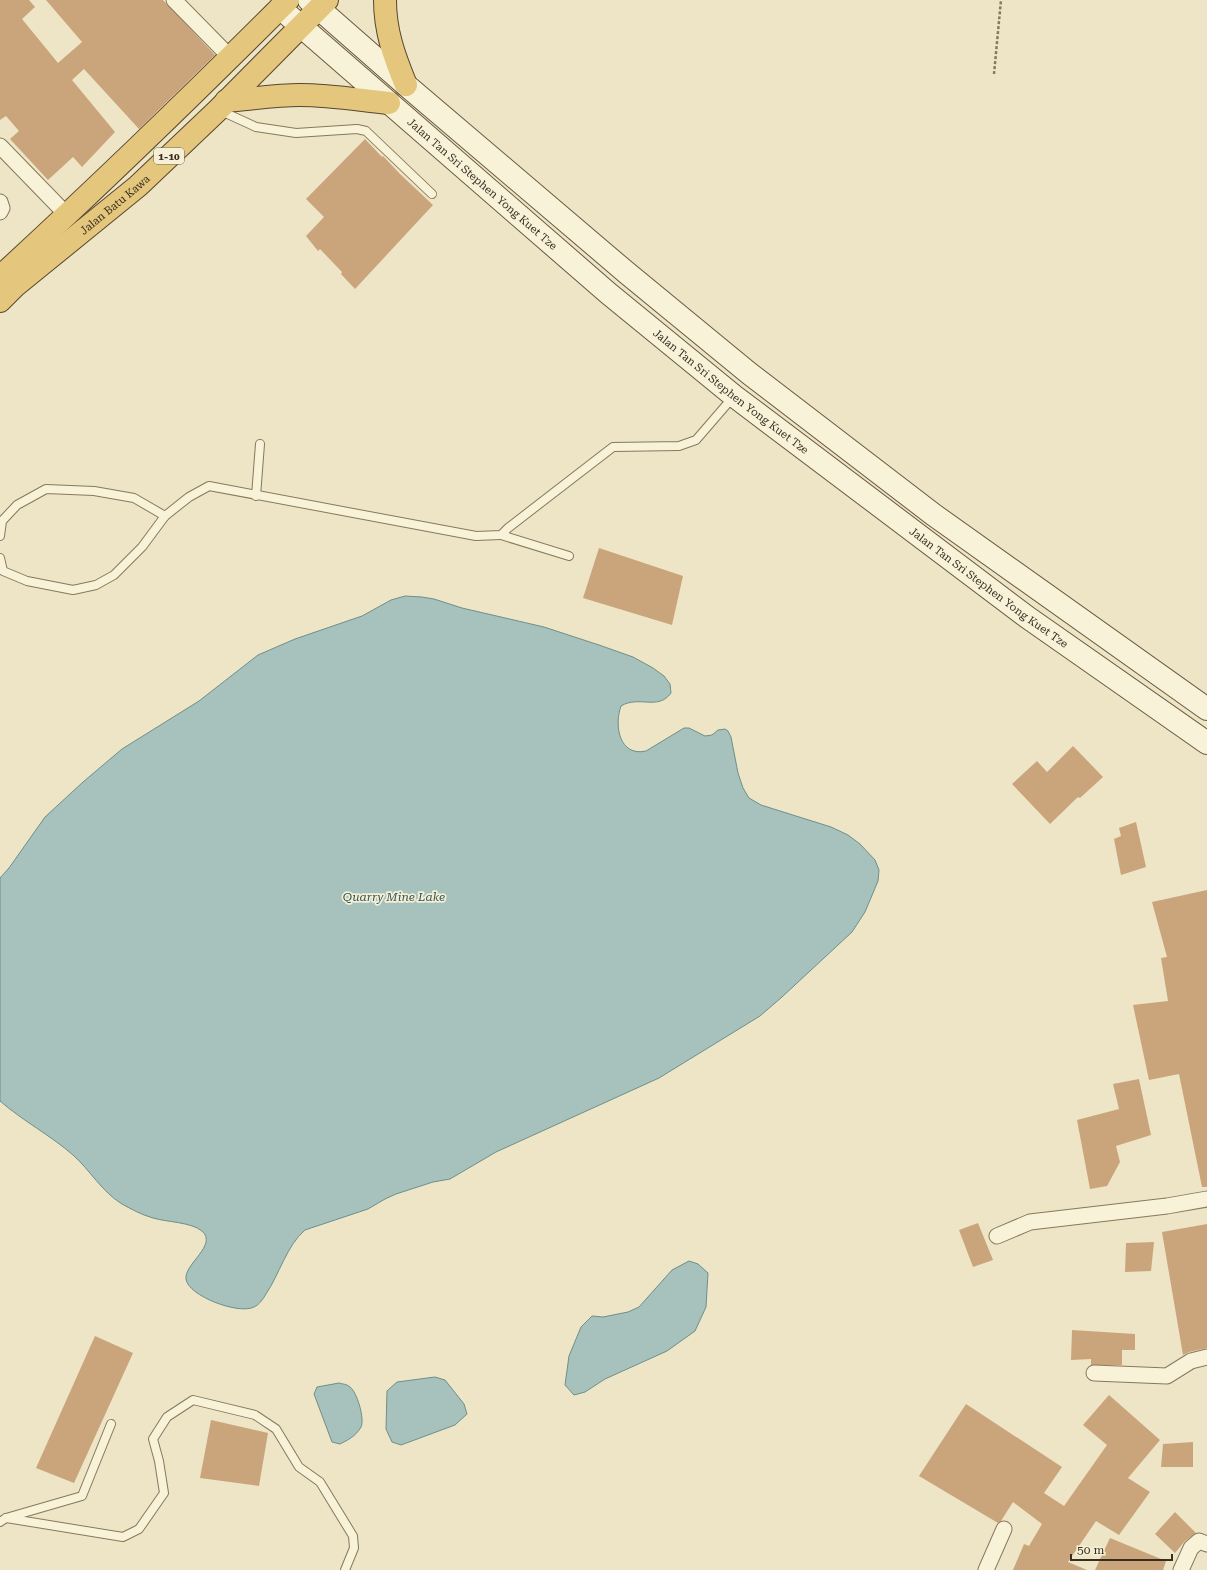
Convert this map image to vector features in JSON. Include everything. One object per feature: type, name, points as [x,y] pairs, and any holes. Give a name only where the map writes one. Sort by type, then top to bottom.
[{"type":"highway","points":[[385,0],[385,20],[391,46],[406,85]]},
{"type":"highway","name":"Jalan Batu Kawa","points":[[0,301],[15,286],[138,186],[222,106],[301,26],[318,3]]},
{"type":"highway","name":"Jalan Batu Kawa","points":[[0,277],[231,58],[284,4]]},
{"type":"highway","points":[[222,106],[273,96],[298,95],[324,96],[389,103]]},
{"type":"main road","points":[[318,3],[406,85],[627,273],[750,374],[934,515],[1207,708]]},
{"type":"main road","name":"Jalan Tan Sri Stephen Yong Kuet Tze","points":[[284,4],[301,26],[389,103],[608,293],[734,396],[1027,617],[1207,743]]},
{"type":"street","points":[[174,0],[231,58]]},
{"type":"street","points":[[1,150],[67,215]]},
{"type":"street","points":[[0,202],[2,208],[0,212]]},
{"type":"street","points":[[997,1236],[1030,1222],[1167,1206],[1207,1199]]},
{"type":"street","points":[[1094,1373],[1167,1376],[1191,1361],[1207,1358]]},
{"type":"street","points":[[986,1570],[1004,1529]]},
{"type":"street","points":[[1181,1570],[1191,1548],[1199,1541],[1207,1544]]},
{"type":"lane","points":[[222,106],[256,127],[296,133],[357,129],[366,131],[432,194]]},
{"type":"lane","points":[[501,535],[556,489],[613,447],[679,446],[696,440],[734,396]]},
{"type":"lane","points":[[256,496],[260,444]]},
{"type":"lane","points":[[0,558],[2,573],[27,581],[73,590],[96,585],[114,575],[142,547],[165,516],[189,496],[209,486],[476,536],[501,535],[569,556]]},
{"type":"lane","points":[[0,536],[2,521],[17,505],[46,490],[94,491],[134,498],[165,516]]},
{"type":"lane","points":[[3,1520],[123,1537],[139,1529],[164,1493],[159,1460],[153,1438],[167,1417],[193,1400],[255,1415],[276,1429],[299,1467],[320,1482],[353,1536],[354,1548],[345,1570]]},
{"type":"lane","points":[[3,1520],[82,1496],[111,1424]]},
{"type":"path","points":[[994,74],[1001,0]]},
{"type":"water","name":"Quarry Mine Lake","points":[[405,596],[434,599],[462,608],[544,627],[633,657],[653,668],[664,676],[670,684],[671,693],[660,701],[635,702],[621,706],[618,722],[621,738],[624,744],[637,752],[646,751],[684,728],[689,728],[705,736],[712,735],[718,730],[725,729],[731,737],[738,773],[743,788],[749,798],[761,805],[831,827],[848,835],[860,844],[875,860],[879,870],[878,881],[865,912],[852,932],[760,1016],[659,1078],[496,1152],[450,1179],[433,1182],[396,1194],[368,1209],[305,1230],[293,1244],[271,1286],[264,1298],[259,1303],[254,1307],[247,1309],[226,1306],[195,1292],[186,1279],[190,1267],[206,1242],[206,1236],[202,1231],[185,1224],[149,1217],[122,1204],[102,1187],[73,1155],[0,1101],[0,878],[9,868],[45,817],[122,749],[199,701],[258,655],[295,639],[362,616],[391,600]]},
{"type":"water","points":[[689,1261],[698,1264],[708,1273],[706,1307],[695,1331],[667,1351],[605,1379],[585,1392],[574,1395],[565,1385],[569,1356],[581,1327],[592,1316],[603,1317],[628,1312],[639,1307],[672,1270]]},
{"type":"water","points":[[435,1377],[445,1380],[464,1404],[467,1414],[455,1425],[401,1445],[392,1442],[386,1429],[387,1391],[397,1382]]},
{"type":"water","points":[[339,1383],[347,1385],[353,1390],[358,1400],[362,1418],[361,1427],[357,1433],[340,1444],[332,1442],[314,1394],[317,1387]]},
{"type":"building","points":[[0,0],[29,0],[35,7],[22,19],[58,63],[82,42],[46,0],[163,0],[215,55],[139,129],[84,69],[72,80],[115,132],[82,167],[73,157],[48,180],[10,139],[19,131],[6,116],[0,120]]},
{"type":"building","points":[[365,139],[433,205],[355,289],[341,274],[342,272],[320,249],[318,251],[306,236],[324,217],[306,199]]},
{"type":"building","points":[[599,548],[683,576],[672,625],[583,598]]},
{"type":"building","points":[[1073,746],[1103,777],[1080,798],[1078,797],[1050,824],[1012,784],[1037,761],[1047,772]]},
{"type":"building","points":[[1136,822],[1146,867],[1121,875],[1114,839],[1121,836],[1119,828]]},
{"type":"building","points":[[1207,890],[1207,1187],[1202,1187],[1179,1074],[1149,1080],[1133,1005],[1168,1001],[1161,958],[1167,957],[1152,902]]},
{"type":"building","points":[[1139,1079],[1151,1135],[1116,1146],[1120,1162],[1107,1186],[1090,1189],[1077,1120],[1119,1109],[1113,1084]]},
{"type":"building","points":[[978,1223],[993,1260],[973,1267],[959,1230]]},
{"type":"building","points":[[1207,1224],[1207,1348],[1183,1355],[1162,1232]]},
{"type":"building","points":[[1154,1242],[1151,1271],[1125,1272],[1126,1243]]},
{"type":"building","points":[[1072,1330],[1135,1334],[1135,1350],[1122,1350],[1122,1365],[1091,1365],[1091,1359],[1071,1360]]},
{"type":"building","points":[[95,1336],[133,1353],[74,1483],[36,1468]]},
{"type":"building","points":[[1109,1395],[1160,1440],[1128,1478],[1150,1492],[1119,1535],[1096,1521],[1068,1562],[1087,1570],[1013,1570],[1024,1544],[1029,1546],[1042,1524],[1013,1502],[1001,1521],[998,1523],[919,1476],[966,1404],[1062,1467],[1044,1493],[1064,1506],[1107,1445],[1083,1425]]},
{"type":"building","points":[[211,1420],[268,1433],[259,1486],[200,1478]]},
{"type":"building","points":[[1193,1442],[1193,1467],[1161,1467],[1163,1444]]},
{"type":"building","points":[[1175,1512],[1196,1533],[1185,1541],[1175,1553],[1155,1534]]},
{"type":"building","points":[[1110,1538],[1166,1561],[1163,1570],[1095,1570]]}]
